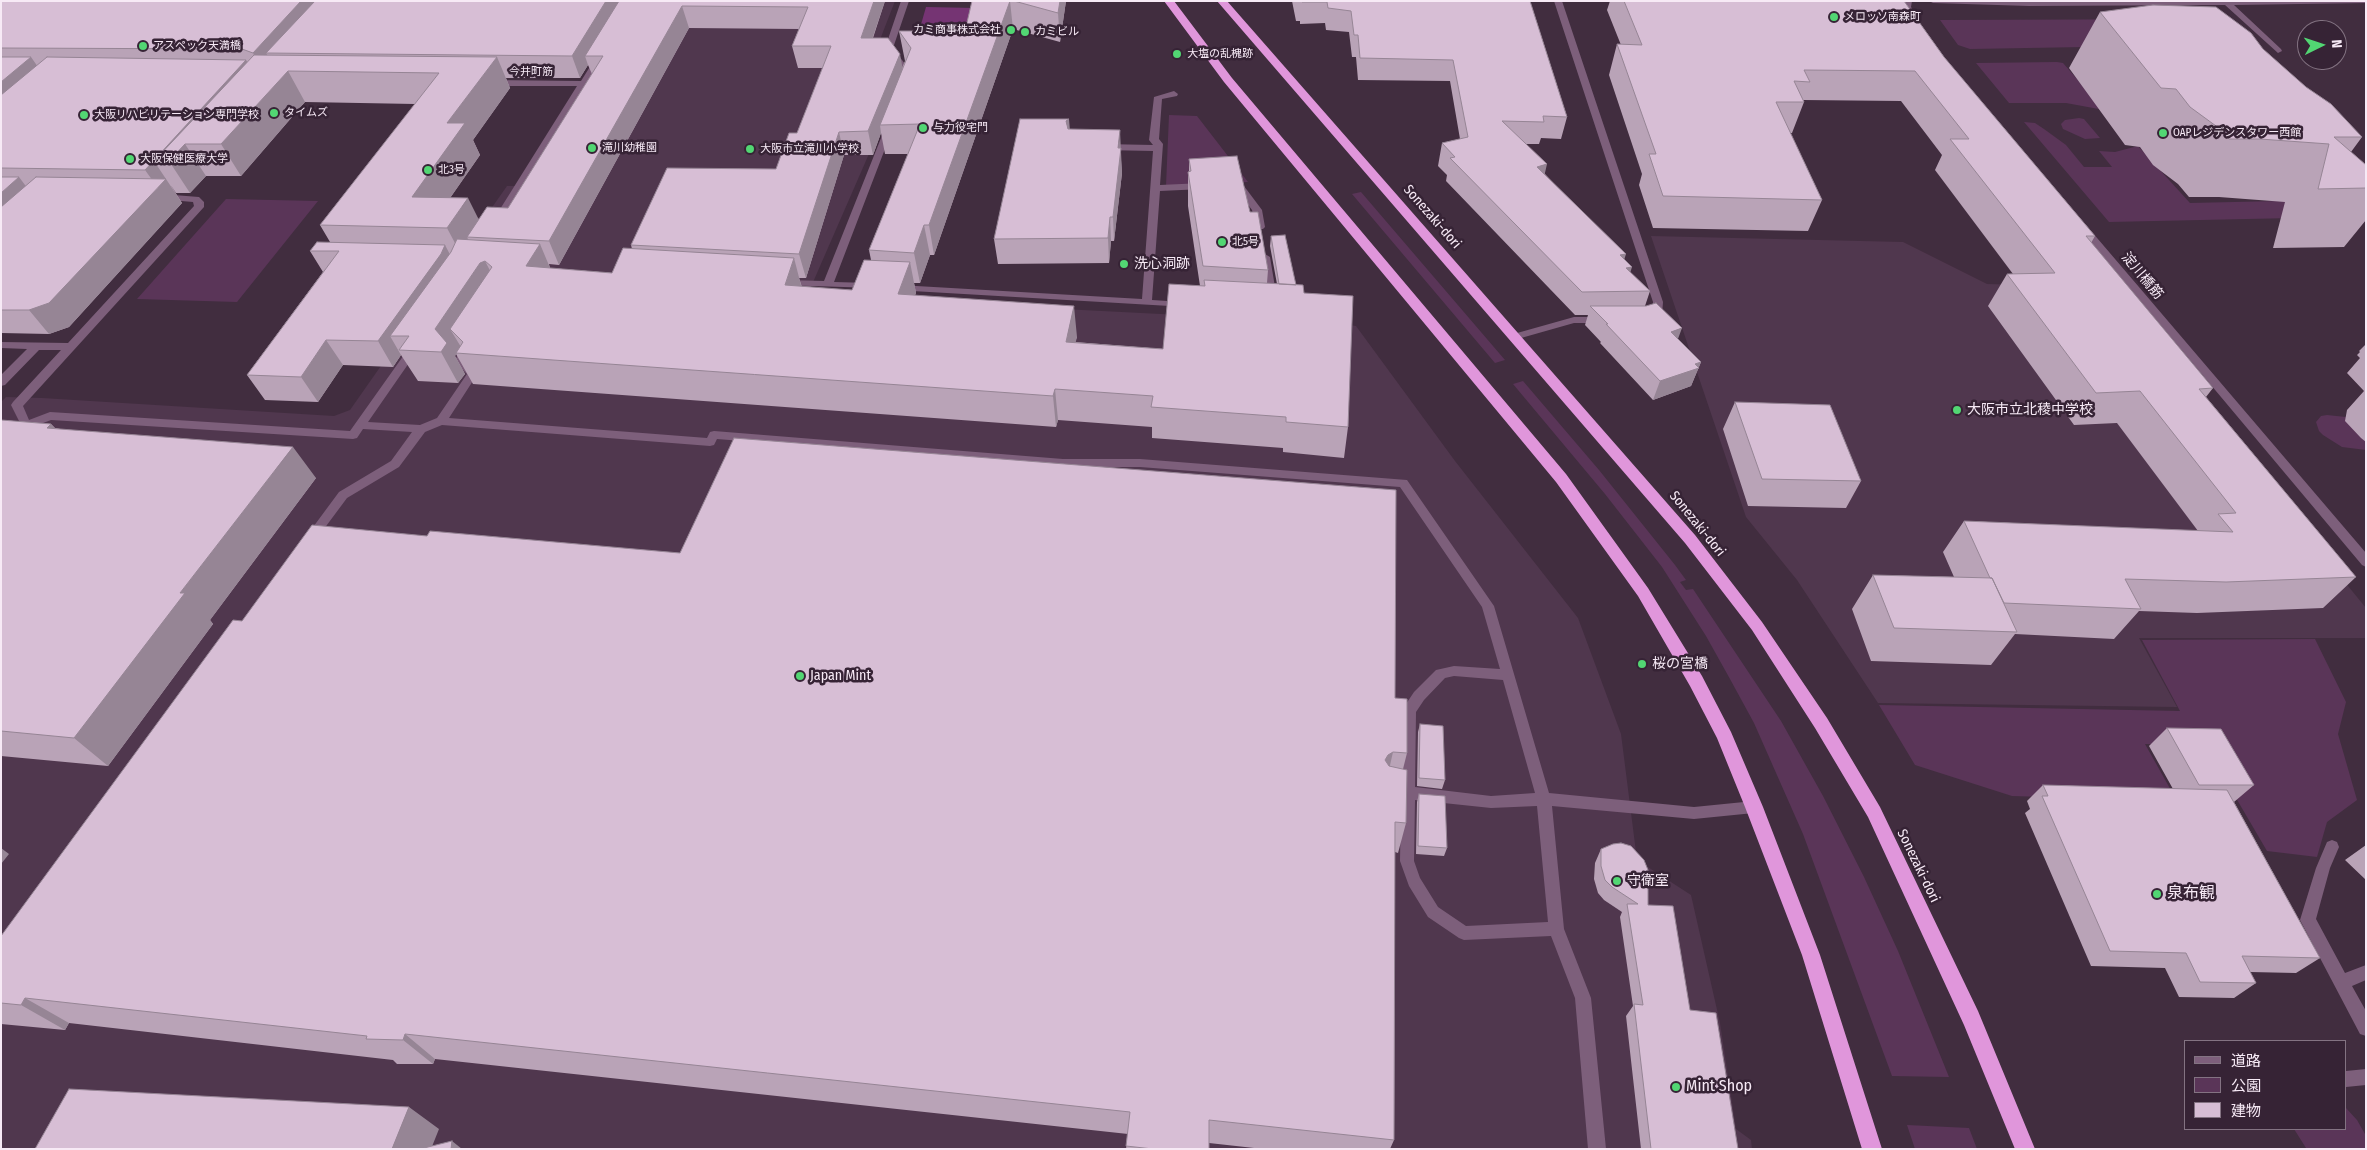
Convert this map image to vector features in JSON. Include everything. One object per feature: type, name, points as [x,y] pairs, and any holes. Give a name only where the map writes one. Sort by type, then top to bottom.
[{"type":"highway","points":[[1169,1],[1228,80],[1566,485],[1643,592],[1696,681],[1725,737],[1754,807],[1811,955],[1872,1149]]},
{"type":"highway","name":"Sonezaki-dori","points":[[1222,1],[1690,539],[1757,626],[1821,723],[1874,812],[1918,901],[1971,1018],[2025,1149]]},
{"type":"street","points":[[903,94],[910,76],[889,48],[905,1]]},
{"type":"street","points":[[1558,1],[1658,302],[1657,315],[1640,320]]},
{"type":"street","points":[[1908,1],[1908,7],[1920,28]]},
{"type":"street","points":[[1933,1],[2029,4],[2366,1]]},
{"type":"street","points":[[2228,2],[2278,51]]},
{"type":"street","points":[[488,234],[604,51]]},
{"type":"street","name":"今井町筋","points":[[476,83],[584,84]]},
{"type":"street","points":[[1147,303],[1158,148],[1158,144],[1154,140],[1158,97],[1174,94]]},
{"type":"street","points":[[828,284],[892,121]]},
{"type":"street","points":[[1094,146],[1158,148]]},
{"type":"street","points":[[1229,184],[1238,184],[1257,210],[1274,311]]},
{"type":"street","points":[[1155,188],[1210,185]]},
{"type":"street","points":[[26,425],[17,405],[199,207],[200,202],[196,199],[163,195]]},
{"type":"street","name":"淀川橋筋","points":[[2079,222],[2366,562]]},
{"type":"street","points":[[778,283],[883,287],[1196,306]]},
{"type":"street","points":[[1514,337],[1574,320],[1612,320]]},
{"type":"street","points":[[1,439],[8,432],[50,416],[353,435],[422,337]]},
{"type":"street","points":[[441,421],[473,373],[459,361],[475,337]]},
{"type":"street","points":[[1,345],[70,347]]},
{"type":"street","points":[[1,382],[36,346]]},
{"type":"street","points":[[360,425],[421,429],[441,421],[710,442],[714,435],[1063,463],[1140,463],[1403,482],[1488,606],[1544,799],[1556,928],[1583,998],[1597,1149]]},
{"type":"street","points":[[329,540],[308,542],[343,495],[395,464],[421,429]]},
{"type":"street","points":[[1508,675],[1454,671],[1441,674],[1418,696],[1409,711],[1407,861],[1414,881],[1433,912],[1464,933],[1556,928]]},
{"type":"street","points":[[1387,791],[1490,802],[1544,799],[1694,813],[1754,807]]},
{"type":"street","points":[[2332,847],[2323,868],[2308,920],[2366,1028]]},
{"type":"street","points":[[2342,982],[2366,972]]},
{"type":"street","points":[[2347,1079],[2366,1077]]},
{"type":"shaded area","name":"Japan Mint","points":[[648,1],[895,1],[876,50],[899,85],[807,296],[1338,323],[1356,326],[1455,461],[1578,618],[1621,734],[1637,860],[1691,895],[1720,1023],[1736,1129],[1751,1140],[1752,1149],[1,1149],[1,402],[6,397],[42,398],[334,416],[350,410],[507,186],[531,186]]},
{"type":"shaded area","points":[[926,7],[976,8],[965,56],[912,56]]},
{"type":"shaded area","name":"大阪市立北稜中学校","points":[[1651,236],[1903,242],[1987,284],[2095,287],[2117,303],[2366,608],[2366,638],[2139,638],[2177,707],[1878,703],[1797,580],[1746,517]]},
{"type":"green space","points":[[2223,19],[2238,24],[2258,44],[1970,49],[1958,45],[1940,20]]},
{"type":"green space","points":[[1976,63],[2063,63],[2104,110],[2066,103],[2009,103]]},
{"type":"green space","points":[[1169,115],[1197,116],[1248,182],[1166,186]]},
{"type":"green space","points":[[2084,119],[2100,138],[2085,139],[2063,129],[2061,124],[2065,120]]},
{"type":"green space","points":[[2024,122],[2035,123],[2066,145],[2084,167],[2112,167],[2099,151],[2115,152],[2138,146],[2190,203],[2322,200],[2339,217],[2109,222]]},
{"type":"green space","points":[[1361,192],[1505,360],[1495,363],[1352,194]]},
{"type":"green space","points":[[226,199],[318,201],[237,302],[137,299]]},
{"type":"green space","points":[[1523,381],[1599,470],[1675,565],[1686,580],[1680,582],[1686,590],[1693,589],[1781,721],[1823,796],[1864,877],[1898,951],[1949,1077],[1892,1076],[1803,834],[1754,723],[1706,636],[1662,567],[1605,494],[1513,384]]},
{"type":"green space","points":[[2321,416],[2346,417],[2349,424],[2366,442],[2366,450],[2342,447],[2323,435],[2319,431],[2316,422]]},
{"type":"green space","points":[[2315,639],[2346,702],[2338,734],[2357,800],[2327,822],[2317,857],[2267,851],[2205,745],[2145,744],[2177,801],[2012,796],[1915,765],[1879,705],[2180,711],[2142,640]]},
{"type":"green space","points":[[2347,1109],[2357,1120],[2365,1134],[2366,1149],[2306,1148],[2295,1130],[2347,1130]]},
{"type":"green space","points":[[1907,1125],[1969,1128],[1977,1149],[1915,1149]]},
{"type":"building","points":[[1,1],[301,1],[253,53],[242,49],[1,48]]},
{"type":"building","points":[[315,1],[606,1],[572,56],[266,53]]},
{"type":"building","points":[[619,1],[874,1],[861,38],[888,38],[900,54],[868,131],[839,132],[799,254],[631,245],[667,168],[776,169],[789,133],[797,133],[831,46],[792,46],[808,7],[682,6],[549,241],[467,237],[487,207],[508,208],[603,56],[585,56]]},
{"type":"building","points":[[972,1],[1010,1],[929,225],[924,225],[914,253],[869,250],[920,124],[880,125],[911,48],[899,31],[965,31]]},
{"type":"building","points":[[1014,1],[1060,1],[1058,13]]},
{"type":"building","points":[[1302,1],[1530,1],[1567,117],[1543,116],[1544,122],[1502,121],[1547,164],[1537,167],[1626,254],[1620,255],[1632,267],[1626,268],[1650,291],[1582,292],[1450,158],[1455,157],[1442,143],[1468,137],[1453,60],[1360,58],[1358,35],[1354,35],[1351,11],[1328,8],[1327,2]]},
{"type":"building","points":[[1624,1],[1904,1],[1944,57],[2095,236],[2086,236],[2213,388],[2199,389],[2356,577],[2226,582],[2125,579],[2141,609],[2004,603],[1992,578],[1990,578],[1964,521],[2233,532],[2218,514],[2236,513],[2140,391],[2096,393],[2007,274],[2055,273],[1950,139],[1969,139],[1915,71],[1804,70],[1810,82],[1794,81],[1804,102],[1776,102],[1822,200],[1663,196],[1649,154],[1656,154],[1617,44],[1642,45]]},
{"type":"building","points":[[2153,5],[2216,7],[2251,33],[2263,49],[2306,87],[2331,104],[2362,137],[2334,137],[2366,165],[2366,188],[2318,189],[2329,144],[2260,139],[2229,139],[2216,126],[2190,107],[2176,89],[2161,88],[2100,12]]},
{"type":"building","points":[[254,55],[497,57],[447,123],[465,123],[412,197],[468,198],[447,228],[320,225],[439,73],[288,71],[221,144],[185,144],[169,161],[154,161]]},
{"type":"building","points":[[1,57],[31,57],[1,82]]},
{"type":"building","points":[[47,57],[246,60],[145,170],[1,168],[1,95]]},
{"type":"building","points":[[1020,119],[1069,119],[1066,121],[1068,129],[1120,130],[1118,148],[1121,148],[1113,217],[1110,217],[1108,238],[994,239]]},
{"type":"building","points":[[1237,156],[1250,212],[1258,212],[1268,270],[1203,266],[1188,172],[1191,171],[1189,159]]},
{"type":"building","points":[[1,177],[19,177],[1,193]]},
{"type":"building","points":[[36,177],[166,179],[49,303],[29,310],[1,310],[1,207]]},
{"type":"building","points":[[1285,235],[1296,285],[1279,284],[1271,236]]},
{"type":"building","points":[[457,239],[540,244],[526,266],[612,273],[623,248],[794,258],[785,285],[852,290],[864,260],[910,262],[898,294],[1074,306],[1066,342],[1163,349],[1169,284],[1205,286],[1204,280],[1303,285],[1304,293],[1353,296],[1348,427],[1286,422],[1286,417],[1151,407],[1153,396],[1055,389],[1053,396],[456,353],[463,342],[450,329],[492,267],[485,261],[480,263],[435,329],[447,343],[441,352],[399,350],[409,336],[390,336],[451,252]]},
{"type":"building","points":[[317,242],[445,245],[441,254],[378,341],[326,340],[301,377],[247,375],[339,251],[310,251]]},
{"type":"building","points":[[1656,303],[1682,328],[1671,332],[1701,362],[1695,364],[1699,368],[1660,381],[1590,306],[1646,306]]},
{"type":"building","points":[[1735,402],[1830,405],[1861,481],[1762,479]]},
{"type":"building","points":[[1,420],[51,424],[47,428],[293,447],[180,593],[185,593],[74,738],[1,731]]},
{"type":"building","points":[[734,438],[1396,490],[1395,698],[1407,699],[1407,753],[1393,752],[1385,760],[1389,766],[1407,770],[1406,823],[1395,822],[1394,1140],[1209,1120],[1209,1149],[1153,1149],[1126,1146],[1130,1112],[405,1034],[403,1040],[366,1039],[367,1036],[25,998],[21,1005],[1,1003],[1,936],[233,620],[242,621],[312,525],[427,536],[430,531],[680,553]]},
{"type":"building","points":[[1873,575],[1992,578],[2017,632],[1894,628]]},
{"type":"building","points":[[1420,724],[1443,726],[1445,780],[1419,778]]},
{"type":"building","points":[[2167,728],[2221,729],[2254,785],[2199,785]]},
{"type":"building","name":"泉布観","points":[[2043,785],[2227,790],[2320,958],[2242,956],[2256,983],[2200,982],[2186,953],[2110,951],[2042,796],[2048,796]]},
{"type":"building","points":[[1419,794],[1445,796],[1447,848],[1418,846]]},
{"type":"building","points":[[1621,843],[1631,846],[1644,860],[1648,870],[1648,905],[1673,906],[1690,1010],[1716,1013],[1738,1149],[1651,1149],[1634,1004],[1643,1005],[1627,904],[1638,904],[1612,887],[1605,880],[1601,866],[1601,849]]},
{"type":"building","points":[[69,1089],[409,1107],[392,1149],[35,1149]]},
{"type":"building","points":[[452,1141],[451,1149],[420,1149]]},
{"type":"place","name":"メロッソ南森町","points":[[1834,17]]},
{"type":"place","name":"カミ商事株式会社","points":[[1011,30]]},
{"type":"place","name":"カミビル","points":[[1025,32]]},
{"type":"place","name":"アスペック天満橋","points":[[143,46]]},
{"type":"place","name":"大塩の乱槐跡","points":[[1177,54]]},
{"type":"place","name":"タイムズ","points":[[274,113]]},
{"type":"place","name":"大阪リハビリテーション専門学校","points":[[84,115]]},
{"type":"place","name":"与力役宅門","points":[[923,128]]},
{"type":"place","name":"OAPレジデンスタワー西館","points":[[2163,133]]},
{"type":"place","name":"滝川幼稚園","points":[[592,148]]},
{"type":"place","name":"大阪市立滝川小学校","points":[[750,149]]},
{"type":"place","name":"大阪保健医療大学","points":[[130,159]]},
{"type":"place","name":"北3号","points":[[428,170]]},
{"type":"place","name":"北5号","points":[[1222,242]]},
{"type":"place","name":"洗心洞跡","points":[[1124,264]]},
{"type":"place","name":"大阪市立北稜中学校","points":[[1957,410]]},
{"type":"place","name":"桜の宮橋","points":[[1642,664]]},
{"type":"place","name":"Japan Mint","points":[[800,676]]},
{"type":"place","name":"守衛室","points":[[1617,881]]},
{"type":"place","name":"泉布観","points":[[2157,894]]},
{"type":"place","name":"Mint Shop","points":[[1676,1087]]}]
